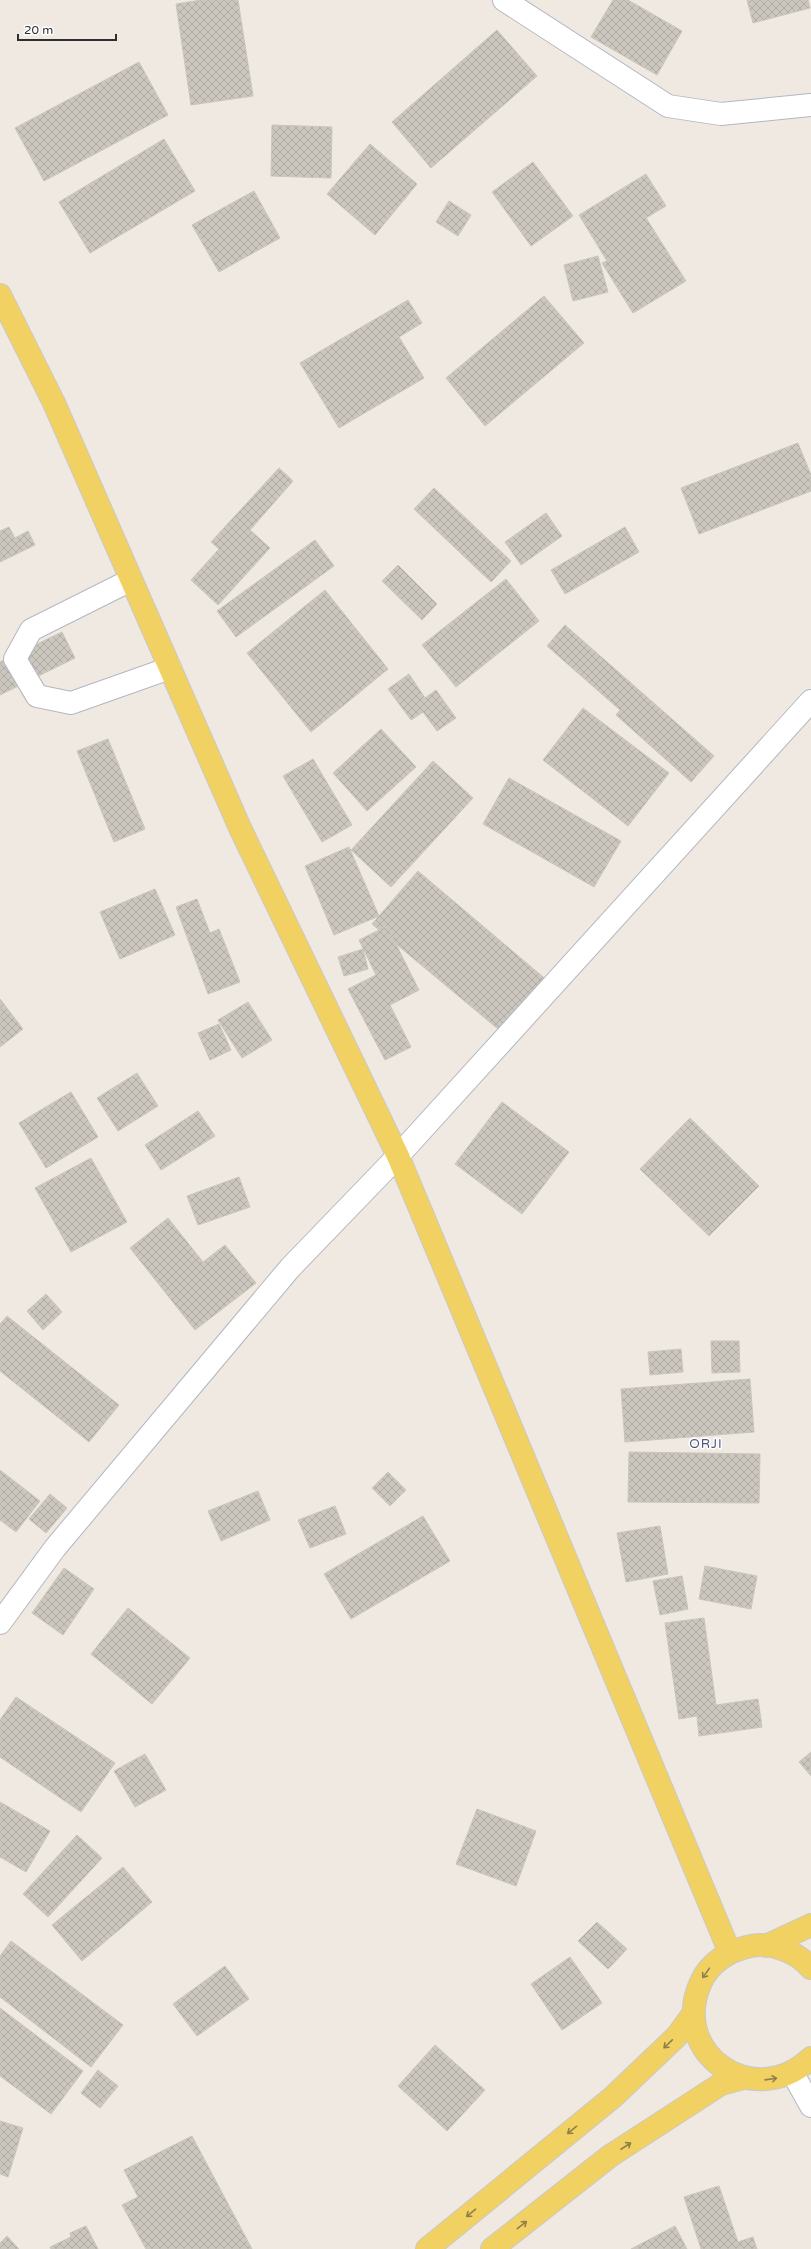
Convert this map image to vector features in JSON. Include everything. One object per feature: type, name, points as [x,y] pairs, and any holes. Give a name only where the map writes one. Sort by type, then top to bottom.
[{"type":"main road","points":[[1,300],[54,402],[240,828],[398,1156],[730,1953]]},
{"type":"main road","points":[[766,1946],[811,1925]]},
{"type":"main road","points":[[744,2078],[721,2067],[712,2058],[698,2038],[693,2014],[694,2001],[703,1978],[710,1968],[730,1953],[747,1947],[766,1946],[790,1952],[811,1968]]},
{"type":"main road","points":[[427,2249],[613,2097],[677,2036],[693,2014]]},
{"type":"main road","points":[[492,2249],[610,2156],[721,2084],[744,2078],[768,2080],[792,2072],[811,2058]]},
{"type":"street","points":[[504,0],[668,106],[721,114],[811,105]]},
{"type":"street","points":[[131,580],[31,630],[15,659],[37,696],[71,703],[170,668]]},
{"type":"street","points":[[0,1623],[55,1548],[290,1268],[398,1156],[811,701]]},
{"type":"street","points":[[792,2072],[811,2106]]},
{"type":"building","points":[[201,0],[238,0],[253,96],[191,105],[176,4]]},
{"type":"building","points":[[613,0],[628,0],[682,31],[657,75],[591,37]]},
{"type":"building","points":[[747,0],[808,0],[810,8],[753,23]]},
{"type":"building","points":[[497,30],[537,76],[431,168],[392,122]]},
{"type":"building","points":[[139,62],[168,115],[44,181],[15,128]]},
{"type":"building","points":[[272,125],[332,127],[331,178],[271,176]]},
{"type":"building","points":[[164,139],[195,191],[90,253],[59,202]]},
{"type":"building","points":[[370,144],[417,184],[375,235],[327,194]]},
{"type":"building","points":[[533,162],[573,216],[531,246],[492,192]]},
{"type":"building","points":[[646,174],[666,206],[646,218],[686,281],[633,313],[602,263],[607,261],[579,215]]},
{"type":"building","points":[[254,191],[280,238],[219,272],[192,225]]},
{"type":"building","points":[[449,201],[471,215],[458,236],[436,222]]},
{"type":"building","points":[[598,256],[608,292],[573,301],[564,265]]},
{"type":"building","points":[[544,296],[584,343],[485,426],[446,378]]},
{"type":"building","points":[[408,300],[422,323],[399,337],[424,378],[339,428],[300,363]]},
{"type":"building","points":[[798,443],[811,475],[811,491],[699,534],[681,488]]},
{"type":"building","points":[[279,468],[293,481],[250,530],[270,548],[218,605],[191,580],[219,549],[211,542]]},
{"type":"building","points":[[434,488],[511,561],[491,582],[414,509]]},
{"type":"building","points":[[546,513],[562,536],[521,565],[505,542]]},
{"type":"building","points":[[9,527],[15,538],[28,531],[35,545],[0,562],[0,531]]},
{"type":"building","points":[[625,527],[639,552],[565,594],[551,570]]},
{"type":"building","points":[[315,540],[334,566],[236,637],[217,611]]},
{"type":"building","points":[[398,565],[437,604],[422,620],[382,581]]},
{"type":"building","points":[[506,579],[539,621],[456,687],[422,645]]},
{"type":"building","points":[[325,590],[388,669],[311,732],[247,653]]},
{"type":"building","points":[[565,625],[714,756],[691,782],[616,715],[620,710],[547,646]]},
{"type":"building","points":[[62,632],[75,658],[0,695],[0,662]]},
{"type":"building","points":[[409,674],[425,698],[436,690],[456,718],[437,731],[423,712],[411,720],[388,689]]},
{"type":"building","points":[[583,708],[669,773],[628,826],[543,760]]},
{"type":"building","points":[[381,729],[416,767],[367,811],[333,773]]},
{"type":"building","points":[[108,739],[145,829],[114,842],[77,751]]},
{"type":"building","points":[[313,759],[352,825],[322,842],[283,776]]},
{"type":"building","points":[[433,761],[473,798],[391,887],[351,850]]},
{"type":"building","points":[[509,778],[621,841],[594,887],[483,824]]},
{"type":"building","points":[[349,847],[379,916],[334,935],[305,866]]},
{"type":"building","points":[[418,871],[549,982],[504,1034],[372,924]]},
{"type":"building","points":[[155,889],[175,935],[120,959],[100,912]]},
{"type":"building","points":[[197,899],[210,933],[219,929],[240,982],[208,994],[176,907]]},
{"type":"building","points":[[387,926],[419,990],[390,1005],[411,1047],[385,1060],[348,989],[376,975],[359,940]]},
{"type":"building","points":[[363,949],[368,969],[344,976],[338,957]]},
{"type":"building","points":[[0,999],[23,1029],[0,1047]]},
{"type":"building","points":[[248,1002],[272,1040],[242,1058],[218,1020]]},
{"type":"building","points":[[219,1024],[231,1050],[210,1060],[198,1033]]},
{"type":"building","points":[[137,1073],[158,1106],[118,1131],[97,1098]]},
{"type":"building","points":[[71,1092],[98,1137],[46,1168],[19,1123]]},
{"type":"building","points":[[502,1102],[569,1152],[522,1214],[455,1164]]},
{"type":"building","points":[[198,1111],[215,1136],[161,1170],[145,1145]]},
{"type":"building","points":[[690,1118],[759,1186],[709,1236],[640,1169]]},
{"type":"building","points":[[91,1158],[127,1222],[71,1252],[35,1188]]},
{"type":"building","points":[[239,1177],[250,1207],[198,1225],[187,1196]]},
{"type":"building","points":[[168,1218],[203,1262],[225,1245],[256,1283],[195,1330],[130,1248]]},
{"type":"building","points":[[46,1294],[62,1312],[43,1330],[27,1311]]},
{"type":"building","points":[[7,1316],[119,1405],[89,1442],[0,1371],[0,1324]]},
{"type":"building","points":[[711,1341],[739,1341],[740,1372],[712,1373]]},
{"type":"building","points":[[681,1349],[683,1372],[650,1375],[648,1352]]},
{"type":"building","points":[[750,1379],[754,1432],[625,1442],[621,1389]]},
{"type":"building","points":[[629,1452],[760,1454],[759,1503],[628,1502]]},
{"type":"building","points":[[0,1470],[40,1501],[16,1532],[0,1520]]},
{"type":"building","points":[[388,1472],[406,1490],[390,1506],[372,1488]]},
{"type":"building","points":[[258,1491],[270,1520],[221,1541],[208,1511]]},
{"type":"building","points":[[50,1494],[67,1508],[46,1533],[29,1519]]},
{"type":"building","points":[[335,1506],[346,1534],[310,1548],[298,1520]]},
{"type":"building","points":[[423,1516],[450,1561],[351,1619],[324,1574]]},
{"type":"building","points":[[660,1526],[668,1574],[626,1582],[617,1533]]},
{"type":"building","points":[[705,1566],[757,1576],[751,1609],[699,1599]]},
{"type":"building","points":[[64,1568],[94,1589],[63,1635],[32,1613]]},
{"type":"building","points":[[682,1576],[688,1609],[660,1615],[653,1581]]},
{"type":"building","points":[[128,1608],[190,1658],[152,1704],[91,1654]]},
{"type":"building","points":[[704,1618],[716,1705],[758,1699],[762,1727],[699,1736],[697,1716],[679,1719],[665,1623]]},
{"type":"building","points":[[16,1697],[115,1763],[81,1812],[0,1757],[0,1720]]},
{"type":"building","points":[[811,1752],[811,1776],[799,1762]]},
{"type":"building","points":[[145,1754],[166,1790],[135,1807],[114,1771]]},
{"type":"building","points":[[0,1802],[50,1831],[26,1872],[0,1857]]},
{"type":"building","points":[[477,1809],[536,1831],[516,1886],[456,1864]]},
{"type":"building","points":[[77,1835],[102,1858],[48,1917],[23,1894]]},
{"type":"building","points":[[123,1867],[152,1902],[82,1961],[52,1925]]},
{"type":"building","points":[[597,1922],[627,1949],[608,1969],[578,1941]]},
{"type":"building","points":[[11,1941],[123,2025],[91,2067],[0,1997],[0,1956]]},
{"type":"building","points":[[570,1957],[602,2003],[562,2030],[531,1984]]},
{"type":"building","points":[[225,1966],[249,1999],[197,2036],[173,2004]]},
{"type":"building","points":[[0,2008],[83,2071],[51,2114],[0,2076]]},
{"type":"building","points":[[435,2045],[485,2090],[447,2131],[398,2086]]},
{"type":"building","points":[[98,2070],[118,2086],[100,2108],[81,2093]]},
{"type":"building","points":[[0,2121],[23,2128],[8,2177],[0,2174]]},
{"type":"building","points":[[192,2136],[252,2249],[146,2249],[122,2205],[138,2197],[124,2170]]},
{"type":"building","points":[[719,2186],[738,2242],[753,2237],[757,2249],[701,2249],[684,2197]]},
{"type":"building","points":[[86,2226],[98,2249],[51,2249],[50,2247],[71,2237],[70,2233]]},
{"type":"building","points":[[675,2226],[687,2249],[631,2249]]},
{"type":"building","points":[[7,2236],[19,2249],[0,2249],[0,2243]]},
{"type":"district","name":"ORJI","points":[[706,1443]]}]
